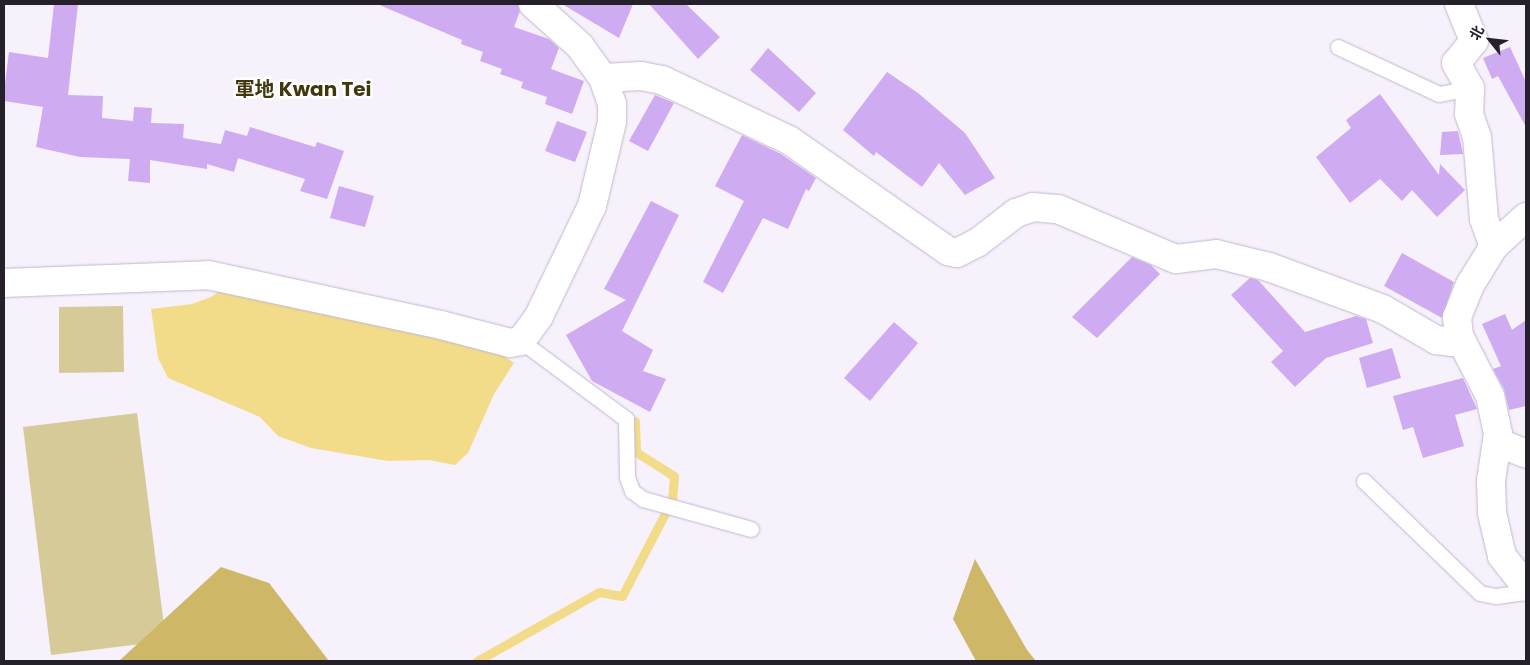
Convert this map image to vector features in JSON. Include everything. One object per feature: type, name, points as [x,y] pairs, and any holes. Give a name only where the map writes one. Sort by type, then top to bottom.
[{"type":"street","points":[[4,283],[208,275],[441,324],[510,343],[521,341],[539,316],[592,206],[612,122],[612,104],[603,78],[580,46],[533,4]]},
{"type":"street","points":[[1459,4],[1474,41],[1456,63],[1470,88],[1469,114],[1477,137],[1484,219],[1494,246]]},
{"type":"street","points":[[603,78],[641,76],[662,80],[790,140],[948,251],[957,253],[977,243],[1016,213],[1033,207],[1058,209],[1176,259],[1216,254],[1269,267],[1383,309],[1436,340],[1452,342],[1460,336]]},
{"type":"street","points":[[1526,217],[1494,246],[1470,285],[1456,317],[1460,336],[1490,396],[1497,442],[1491,481],[1492,514],[1502,556],[1526,587]]},
{"type":"street","points":[[1497,442],[1526,454]]},
{"type":"lane","points":[[1338,47],[1438,94],[1470,88]]},
{"type":"lane","points":[[521,341],[626,420],[627,477],[632,491],[642,499],[751,529]]},
{"type":"lane","points":[[1364,481],[1480,593],[1496,596],[1526,592]]},
{"type":"shaded area","points":[[222,289],[499,352],[514,363],[494,394],[468,453],[455,465],[429,460],[388,461],[311,448],[278,436],[260,417],[168,378],[158,358],[151,309],[192,304],[211,297]]},
{"type":"shaded area","points":[[123,306],[124,372],[59,373],[59,307]]},
{"type":"shaded area","points":[[137,413],[166,641],[51,655],[23,427]]},
{"type":"shaded area","points":[[975,559],[1027,650],[1036,661],[976,661],[953,619]]},
{"type":"shaded area","points":[[221,567],[269,583],[329,661],[119,661]]},
{"type":"building","points":[[54,4],[78,4],[68,95],[103,96],[102,118],[133,121],[134,107],[152,108],[151,123],[184,124],[183,138],[221,144],[225,130],[247,136],[250,127],[315,147],[317,142],[344,151],[327,199],[300,191],[305,179],[238,158],[234,172],[207,164],[207,169],[150,160],[150,183],[128,181],[130,159],[80,157],[36,147],[43,107],[4,101],[4,91],[9,52],[48,58]]},
{"type":"building","points":[[377,4],[518,4],[520,11],[514,27],[549,39],[559,48],[551,69],[584,81],[572,114],[545,104],[547,97],[521,88],[523,82],[500,74],[502,69],[480,61],[483,52],[461,44],[462,40]]},
{"type":"building","points":[[562,4],[633,4],[619,38]]},
{"type":"building","points":[[649,4],[686,4],[720,37],[698,59]]},
{"type":"building","points":[[1510,47],[1526,82],[1526,127],[1498,76],[1492,79],[1483,58]]},
{"type":"building","points":[[768,48],[816,93],[799,112],[750,70]]},
{"type":"building","points":[[887,72],[918,93],[965,133],[995,178],[965,195],[939,163],[922,187],[876,152],[874,156],[843,130]]},
{"type":"building","points":[[1380,94],[1439,175],[1440,164],[1465,190],[1437,217],[1412,190],[1402,201],[1380,179],[1350,203],[1316,157],[1351,128],[1346,120]]},
{"type":"building","points":[[655,95],[674,103],[648,151],[629,141]]},
{"type":"building","points":[[557,121],[587,132],[575,162],[545,151]]},
{"type":"building","points":[[1458,131],[1463,154],[1440,155],[1442,132]]},
{"type":"building","points":[[742,135],[781,154],[816,178],[809,191],[806,189],[788,229],[763,218],[723,293],[703,282],[744,201],[715,186]]},
{"type":"building","points":[[339,186],[374,196],[365,227],[330,218]]},
{"type":"building","points":[[651,201],[679,215],[622,331],[653,350],[643,371],[666,379],[650,412],[592,381],[566,335],[626,300],[604,289]]},
{"type":"building","points":[[1402,253],[1454,282],[1442,318],[1384,286]]},
{"type":"building","points":[[1132,257],[1151,265],[1160,274],[1097,338],[1072,317]]},
{"type":"building","points":[[1250,278],[1258,280],[1305,332],[1356,316],[1366,319],[1373,343],[1326,358],[1295,387],[1271,362],[1283,351],[1231,295]]},
{"type":"building","points":[[1505,314],[1512,330],[1526,320],[1526,406],[1509,410],[1504,389],[1493,369],[1501,366],[1482,324]]},
{"type":"building","points":[[894,322],[918,343],[870,401],[844,378]]},
{"type":"building","points":[[1392,348],[1401,378],[1367,388],[1359,358]]},
{"type":"building","points":[[1463,378],[1477,409],[1455,415],[1464,446],[1423,458],[1413,427],[1403,430],[1393,396]]},
{"type":"waterway","points":[[477,661],[599,592],[622,596],[672,500],[674,476],[636,452],[635,421]]},
{"type":"district","name":"軍地 Kwan Tei","points":[[303,89]]}]
